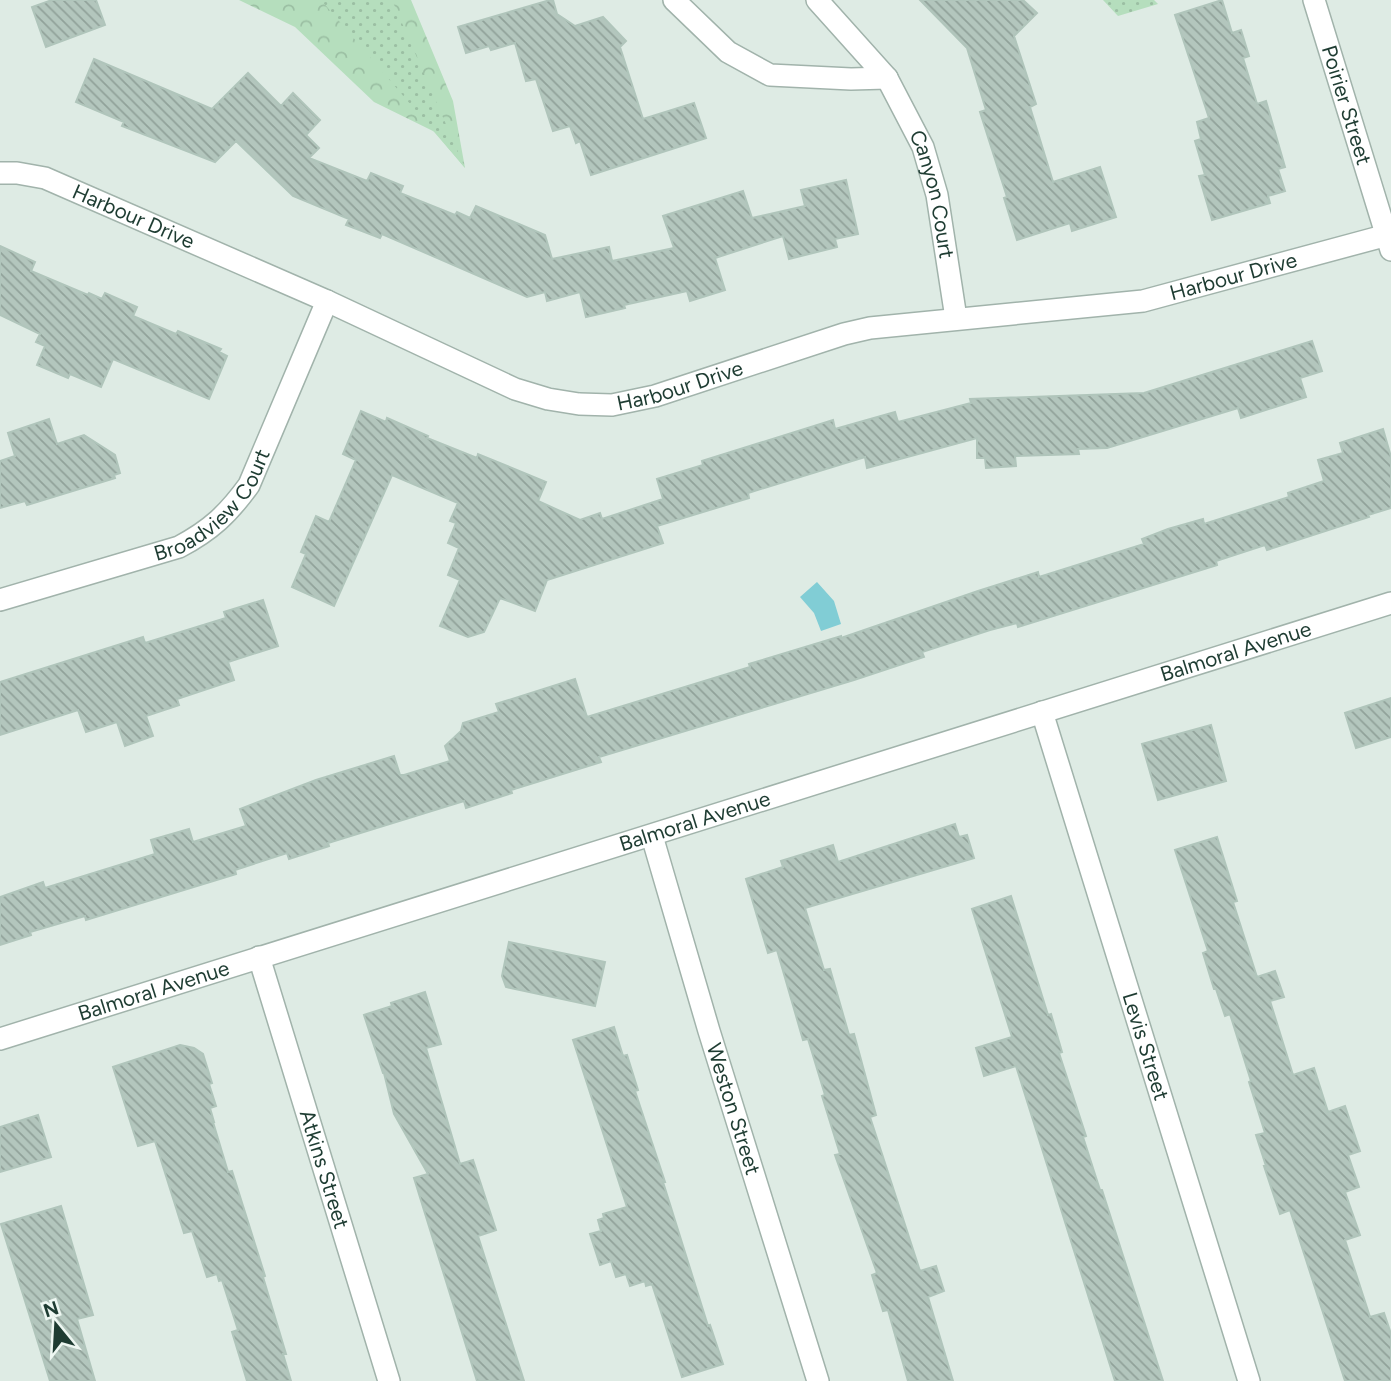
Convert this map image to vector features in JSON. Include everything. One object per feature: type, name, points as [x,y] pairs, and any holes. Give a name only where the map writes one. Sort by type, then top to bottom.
[{"type":"street","points":[[674,0],[728,52],[770,75],[887,78]]},
{"type":"street","name":"Canyon Court","points":[[817,0],[887,78],[923,148],[937,195],[956,318]]},
{"type":"street","name":"Poirier Street","points":[[1314,0],[1389,240]]},
{"type":"street","name":"Harbour Drive","points":[[0,173],[45,178],[327,301],[515,389],[548,399],[579,404],[612,405],[655,396],[844,334],[893,324],[1143,302],[1389,240]]},
{"type":"street","name":"Broadview Court","points":[[0,600],[179,547],[206,533],[233,508],[249,485],[327,301]]},
{"type":"street","name":"Balmoral Avenue","points":[[0,1039],[1391,603]]},
{"type":"street","name":"Levis Street","points":[[1042,712],[1249,1381]]},
{"type":"street","name":"Weston Street","points":[[652,836],[709,1031],[818,1381]]},
{"type":"street","name":"Atkins Street","points":[[259,957],[389,1381]]},
{"type":"green space","points":[[239,0],[411,0],[453,101],[465,168],[435,132],[374,102],[295,27]]},
{"type":"green space","points":[[321,0],[392,0],[465,168]]},
{"type":"green space","points":[[1103,0],[1154,0],[1158,4],[1118,16]]},
{"type":"water","points":[[817,582],[834,601],[841,624],[821,631],[814,613],[800,597]]},
{"type":"building","points":[[52,0],[96,0],[105,25],[46,47],[32,7]]},
{"type":"building","points":[[553,0],[557,14],[575,26],[603,17],[626,41],[620,47],[643,119],[694,103],[706,138],[591,175],[580,141],[576,143],[570,126],[553,131],[536,79],[526,81],[515,43],[491,50],[489,46],[466,53],[458,27]]},
{"type":"building","points":[[920,0],[1023,0],[1037,13],[1014,36],[1036,104],[1030,107],[1053,182],[1100,167],[1116,217],[1072,231],[1070,223],[1017,240],[1004,198],[1007,197],[980,112],[986,110],[967,48]]},
{"type":"building","points":[[1222,0],[1232,33],[1241,30],[1249,56],[1243,58],[1257,104],[1266,101],[1285,167],[1278,169],[1285,191],[1268,196],[1270,203],[1212,220],[1199,176],[1205,175],[1195,141],[1201,139],[1197,122],[1209,118],[1175,15]]},
{"type":"building","points":[[94,59],[212,109],[248,73],[281,106],[293,93],[320,120],[306,135],[319,148],[309,158],[367,181],[371,173],[403,186],[400,193],[455,215],[457,212],[470,218],[476,206],[545,235],[552,259],[609,247],[612,261],[674,248],[663,216],[743,191],[752,218],[805,206],[801,190],[846,180],[858,234],[835,239],[837,247],[789,259],[783,236],[715,258],[725,290],[690,301],[687,291],[624,305],[625,308],[586,317],[580,292],[547,301],[545,292],[527,297],[382,234],[380,238],[346,225],[349,219],[293,196],[236,141],[215,162],[122,126],[124,122],[76,102]]},
{"type":"building","points":[[0,246],[35,262],[31,271],[88,295],[89,293],[102,299],[105,293],[137,307],[133,316],[221,349],[219,352],[227,356],[209,399],[113,359],[101,387],[70,374],[68,378],[37,365],[45,346],[36,342],[40,334],[0,315]]},
{"type":"building","points":[[1312,341],[1322,371],[1300,378],[1306,397],[1241,418],[1238,408],[1107,448],[1078,449],[1079,454],[1015,456],[1016,466],[986,468],[985,458],[977,458],[977,438],[867,468],[865,457],[748,493],[749,498],[657,526],[663,543],[547,580],[535,611],[500,598],[484,632],[468,637],[440,626],[460,580],[448,575],[459,548],[448,543],[456,523],[450,521],[458,503],[392,475],[334,606],[292,587],[306,554],[301,552],[316,516],[329,522],[356,460],[343,454],[361,411],[386,422],[387,418],[428,436],[427,438],[477,458],[478,454],[546,482],[538,501],[580,520],[600,513],[602,519],[663,499],[657,479],[703,465],[702,461],[833,420],[835,429],[895,412],[898,422],[971,403],[970,399],[1144,393]]},
{"type":"building","points":[[49,419],[57,444],[84,435],[115,455],[120,473],[114,475],[115,478],[27,505],[25,501],[0,508],[0,461],[15,456],[8,433]]},
{"type":"building","points":[[1383,429],[1391,457],[1391,508],[1368,515],[1369,517],[1267,550],[1265,545],[1216,561],[1217,565],[1018,627],[1017,623],[990,630],[922,652],[924,657],[854,680],[599,757],[601,762],[511,790],[512,793],[466,808],[464,801],[328,843],[329,846],[289,859],[287,853],[235,870],[236,874],[86,920],[85,916],[30,932],[31,935],[0,945],[0,897],[43,882],[45,888],[155,854],[151,840],[189,829],[193,842],[246,826],[240,809],[316,780],[394,756],[400,775],[450,761],[445,746],[461,731],[463,723],[499,712],[496,704],[575,679],[587,717],[750,667],[749,664],[841,638],[1038,572],[1039,577],[1144,544],[1142,539],[1168,529],[1203,519],[1204,524],[1289,497],[1288,493],[1324,481],[1318,460],[1343,453],[1340,443]]},
{"type":"building","points":[[263,600],[278,646],[228,662],[234,680],[177,699],[179,705],[146,716],[153,736],[125,746],[117,722],[86,732],[78,710],[0,735],[0,682],[143,637],[145,643],[226,618],[224,612]]},
{"type":"building","points":[[1391,698],[1391,737],[1356,748],[1345,713]]},
{"type":"building","points":[[1211,725],[1226,781],[1158,800],[1142,744]]},
{"type":"building","points":[[955,824],[959,837],[967,835],[974,858],[805,908],[824,970],[830,969],[849,1035],[854,1034],[876,1115],[870,1117],[920,1271],[936,1266],[944,1291],[928,1297],[953,1381],[908,1381],[888,1310],[883,1311],[872,1275],[877,1273],[835,1155],[840,1154],[808,1039],[803,1040],[777,950],[768,953],[746,879],[783,867],[781,861],[833,845],[838,862]]},
{"type":"building","points":[[1217,837],[1237,901],[1233,902],[1257,977],[1275,971],[1284,997],[1270,1001],[1293,1075],[1314,1068],[1328,1112],[1345,1106],[1360,1151],[1348,1155],[1359,1187],[1345,1192],[1360,1235],[1345,1240],[1370,1317],[1384,1313],[1391,1334],[1391,1381],[1345,1381],[1290,1210],[1280,1214],[1264,1166],[1256,1135],[1265,1133],[1249,1082],[1251,1081],[1230,1014],[1225,1016],[1214,989],[1203,953],[1208,951],[1175,850]]},
{"type":"building","points":[[1011,896],[1048,1015],[1051,1014],[1062,1052],[1059,1053],[1086,1136],[1083,1137],[1163,1381],[1115,1381],[1016,1066],[984,1076],[976,1048],[1012,1037],[972,909]]},
{"type":"building","points":[[509,942],[605,962],[595,1006],[506,987],[502,976]]},
{"type":"building","points":[[425,992],[441,1044],[426,1048],[460,1164],[473,1160],[496,1230],[478,1236],[524,1381],[477,1381],[414,1178],[428,1174],[394,1114],[384,1073],[364,1015]]},
{"type":"building","points":[[614,1027],[623,1056],[627,1055],[638,1090],[635,1091],[663,1182],[708,1326],[710,1325],[723,1364],[682,1377],[652,1284],[646,1286],[645,1281],[630,1286],[626,1274],[616,1277],[611,1261],[600,1265],[590,1234],[601,1231],[598,1220],[604,1218],[603,1214],[627,1207],[573,1040]]},
{"type":"building","points":[[180,1045],[194,1048],[203,1054],[216,1106],[210,1108],[213,1122],[228,1172],[232,1171],[265,1276],[263,1277],[286,1354],[283,1354],[291,1381],[247,1381],[232,1332],[238,1330],[222,1280],[219,1281],[217,1274],[207,1277],[192,1231],[184,1233],[155,1141],[138,1146],[113,1067]]},
{"type":"building","points":[[38,1115],[51,1157],[0,1172],[0,1127]]},
{"type":"building","points":[[61,1206],[93,1315],[77,1319],[95,1381],[50,1381],[1,1224]]}]
